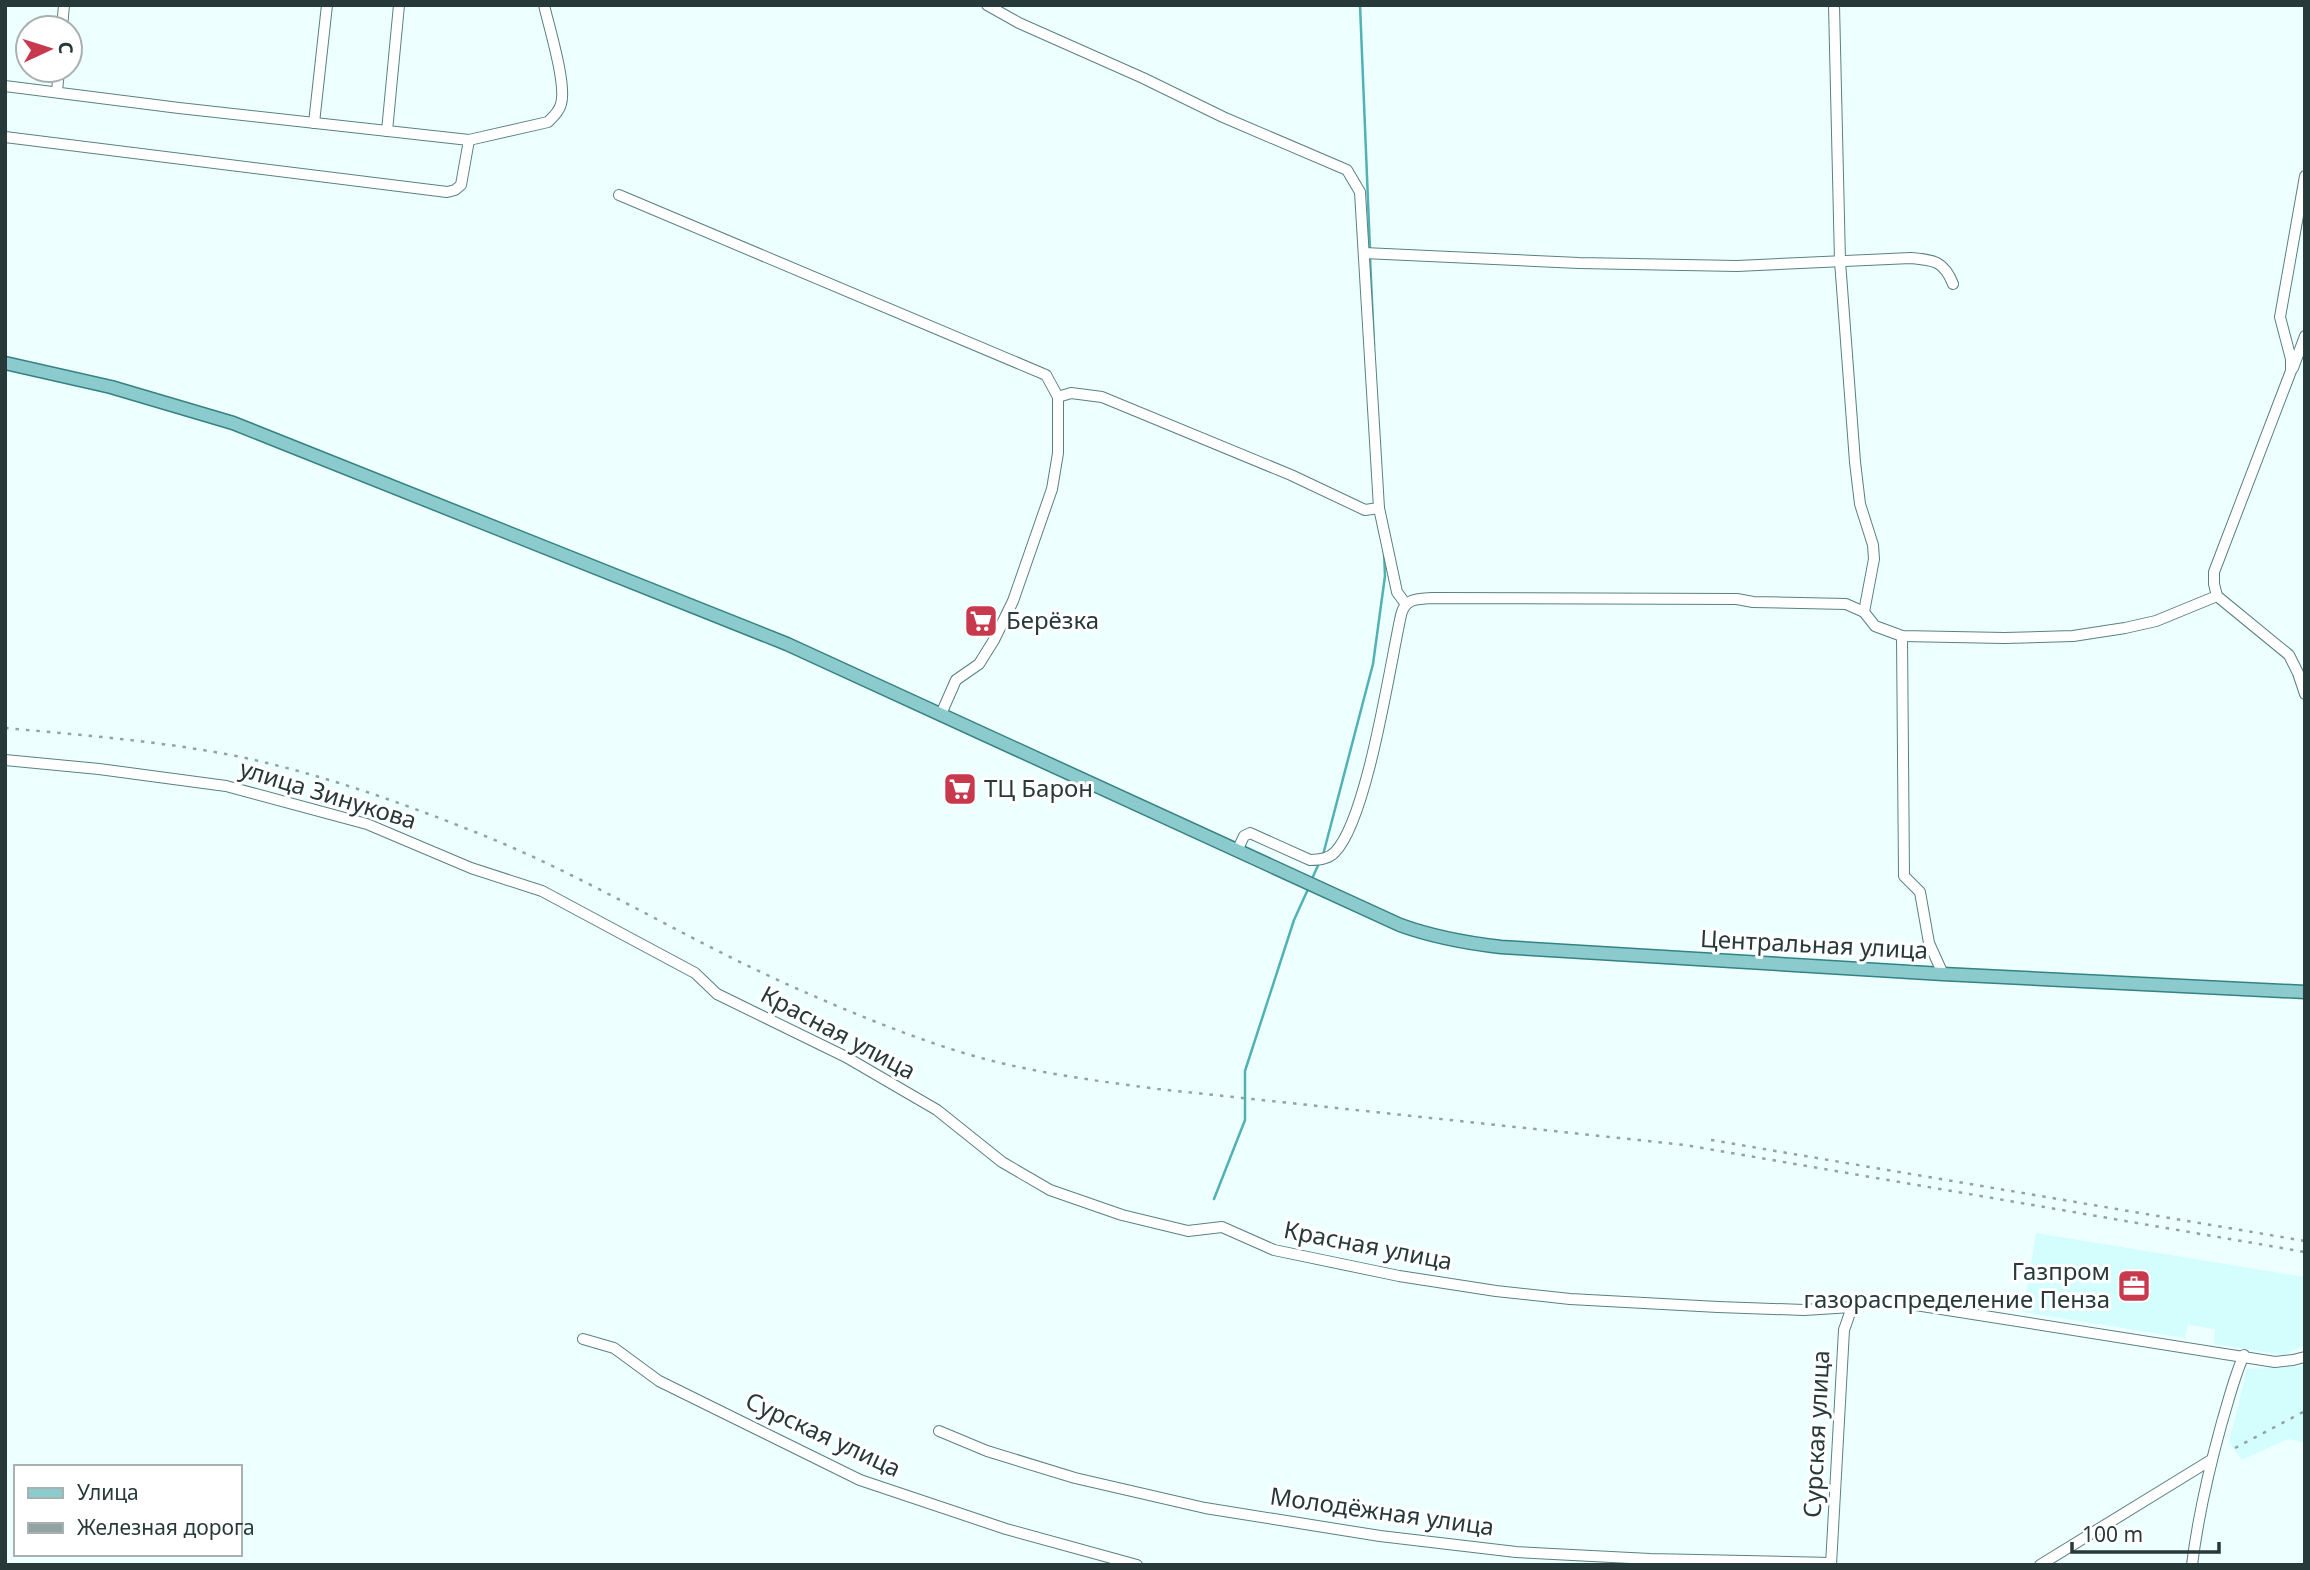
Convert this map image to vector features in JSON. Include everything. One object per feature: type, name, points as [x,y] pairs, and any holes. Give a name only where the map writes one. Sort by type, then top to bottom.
[{"type":"main road","name":"Центральная улица","points":[[5,363],[123,390],[233,423],[788,644],[1400,926],[1460,942],[1943,974],[2305,992]]},
{"type":"street","points":[[314,123],[327,5]]},
{"type":"street","points":[[387,131],[399,5]]},
{"type":"street","points":[[5,86],[469,139],[548,122],[556,115],[562,103],[561,78],[544,5]]},
{"type":"street","points":[[987,5],[1020,23],[1223,117],[1347,170],[1360,192],[1379,508],[1397,592],[1405,604]]},
{"type":"street","points":[[1834,5],[1840,261],[1856,472],[1860,504],[1873,545],[1874,559],[1864,612]]},
{"type":"street","points":[[57,91],[58,84]]},
{"type":"street","points":[[5,137],[447,192],[461,185],[469,139]]},
{"type":"street","points":[[2291,371],[2291,359],[2280,317],[2305,176]]},
{"type":"street","points":[[620,195],[1046,374],[1058,397],[1058,453],[1052,489],[1013,601],[994,640],[979,664],[956,680],[941,715]]},
{"type":"street","points":[[1364,253],[1737,266],[1925,259],[1941,264],[1948,270],[1953,284]]},
{"type":"street","points":[[2305,336],[2214,572],[2217,596],[2289,655],[2305,694]]},
{"type":"street","points":[[1058,397],[1070,393],[1102,397],[1291,475],[1365,510],[1379,508]]},
{"type":"street","points":[[1237,851],[1244,836],[1250,833],[1310,860],[1320,860],[1334,853],[1359,805],[1401,615],[1405,604],[1415,600],[1737,599],[1753,602],[1846,604],[1864,612],[1875,626],[1902,636],[2004,638],[2073,636],[2156,621],[2217,596]]},
{"type":"street","points":[[1902,636],[1904,876],[1920,892],[1929,943],[1943,974]]},
{"type":"street","name":"улица Зинукова","points":[[5,760],[226,786],[368,824],[471,868],[542,891],[695,974]]},
{"type":"street","name":"Красная улица","points":[[695,974],[718,994],[846,1057],[937,1110],[1002,1162],[1050,1190],[1122,1215],[1188,1231],[1222,1227],[1274,1250],[1399,1276],[1570,1300],[1804,1310],[1852,1307],[1866,1300],[1903,1303],[2284,1362],[2305,1357]]},
{"type":"street","name":"Сурская улица","points":[[1831,1564],[1844,1330],[1852,1307]]},
{"type":"street","name":"Сурская улица","points":[[583,1339],[614,1348],[659,1381],[860,1480],[1006,1529],[1137,1565]]},
{"type":"street","points":[[2192,1565],[2197,1520],[2211,1460],[2237,1370],[2244,1355]]},
{"type":"street","name":"Молодёжная улица","points":[[939,1431],[987,1451],[1075,1478],[1205,1508],[1380,1536],[1516,1552],[1831,1564]]},
{"type":"street","points":[[2040,1565],[2211,1460]]},
{"type":"shaded area","points":[[2036,1233],[2305,1277],[2305,1345],[2283,1355],[2214,1344],[2215,1329],[2188,1325],[2185,1338],[2023,1312]]},
{"type":"shaded area","points":[[2305,1366],[2305,1443],[2288,1439],[2242,1460],[2229,1442],[2247,1369]]},
{"type":"waterway","points":[[1360,5],[1370,250]]},
{"type":"waterway","points":[[1370,257],[1374,345]]},
{"type":"waterway","points":[[1323,855],[1373,664],[1385,576],[1384,551]]},
{"type":"waterway","points":[[1311,881],[1320,861]]},
{"type":"waterway","points":[[1214,1199],[1245,1120],[1245,1071],[1294,920],[1309,887]]},
{"type":"railway","points":[[5,728],[179,746],[236,756],[297,771],[387,799],[517,849],[759,971],[838,1006],[934,1043],[1004,1064],[1158,1089],[1685,1145],[2305,1252]]},
{"type":"railway","points":[[1711,1140],[2305,1241]]},
{"type":"railway","points":[[2235,1448],[2305,1411]]},
{"type":"place","name":"Берёзка","points":[[981,621]]},
{"type":"place","name":"ТЦ Барон","points":[[960,789]]},
{"type":"place","name":"Газпром газораспределение Пенза","points":[[2134,1286]]}]
